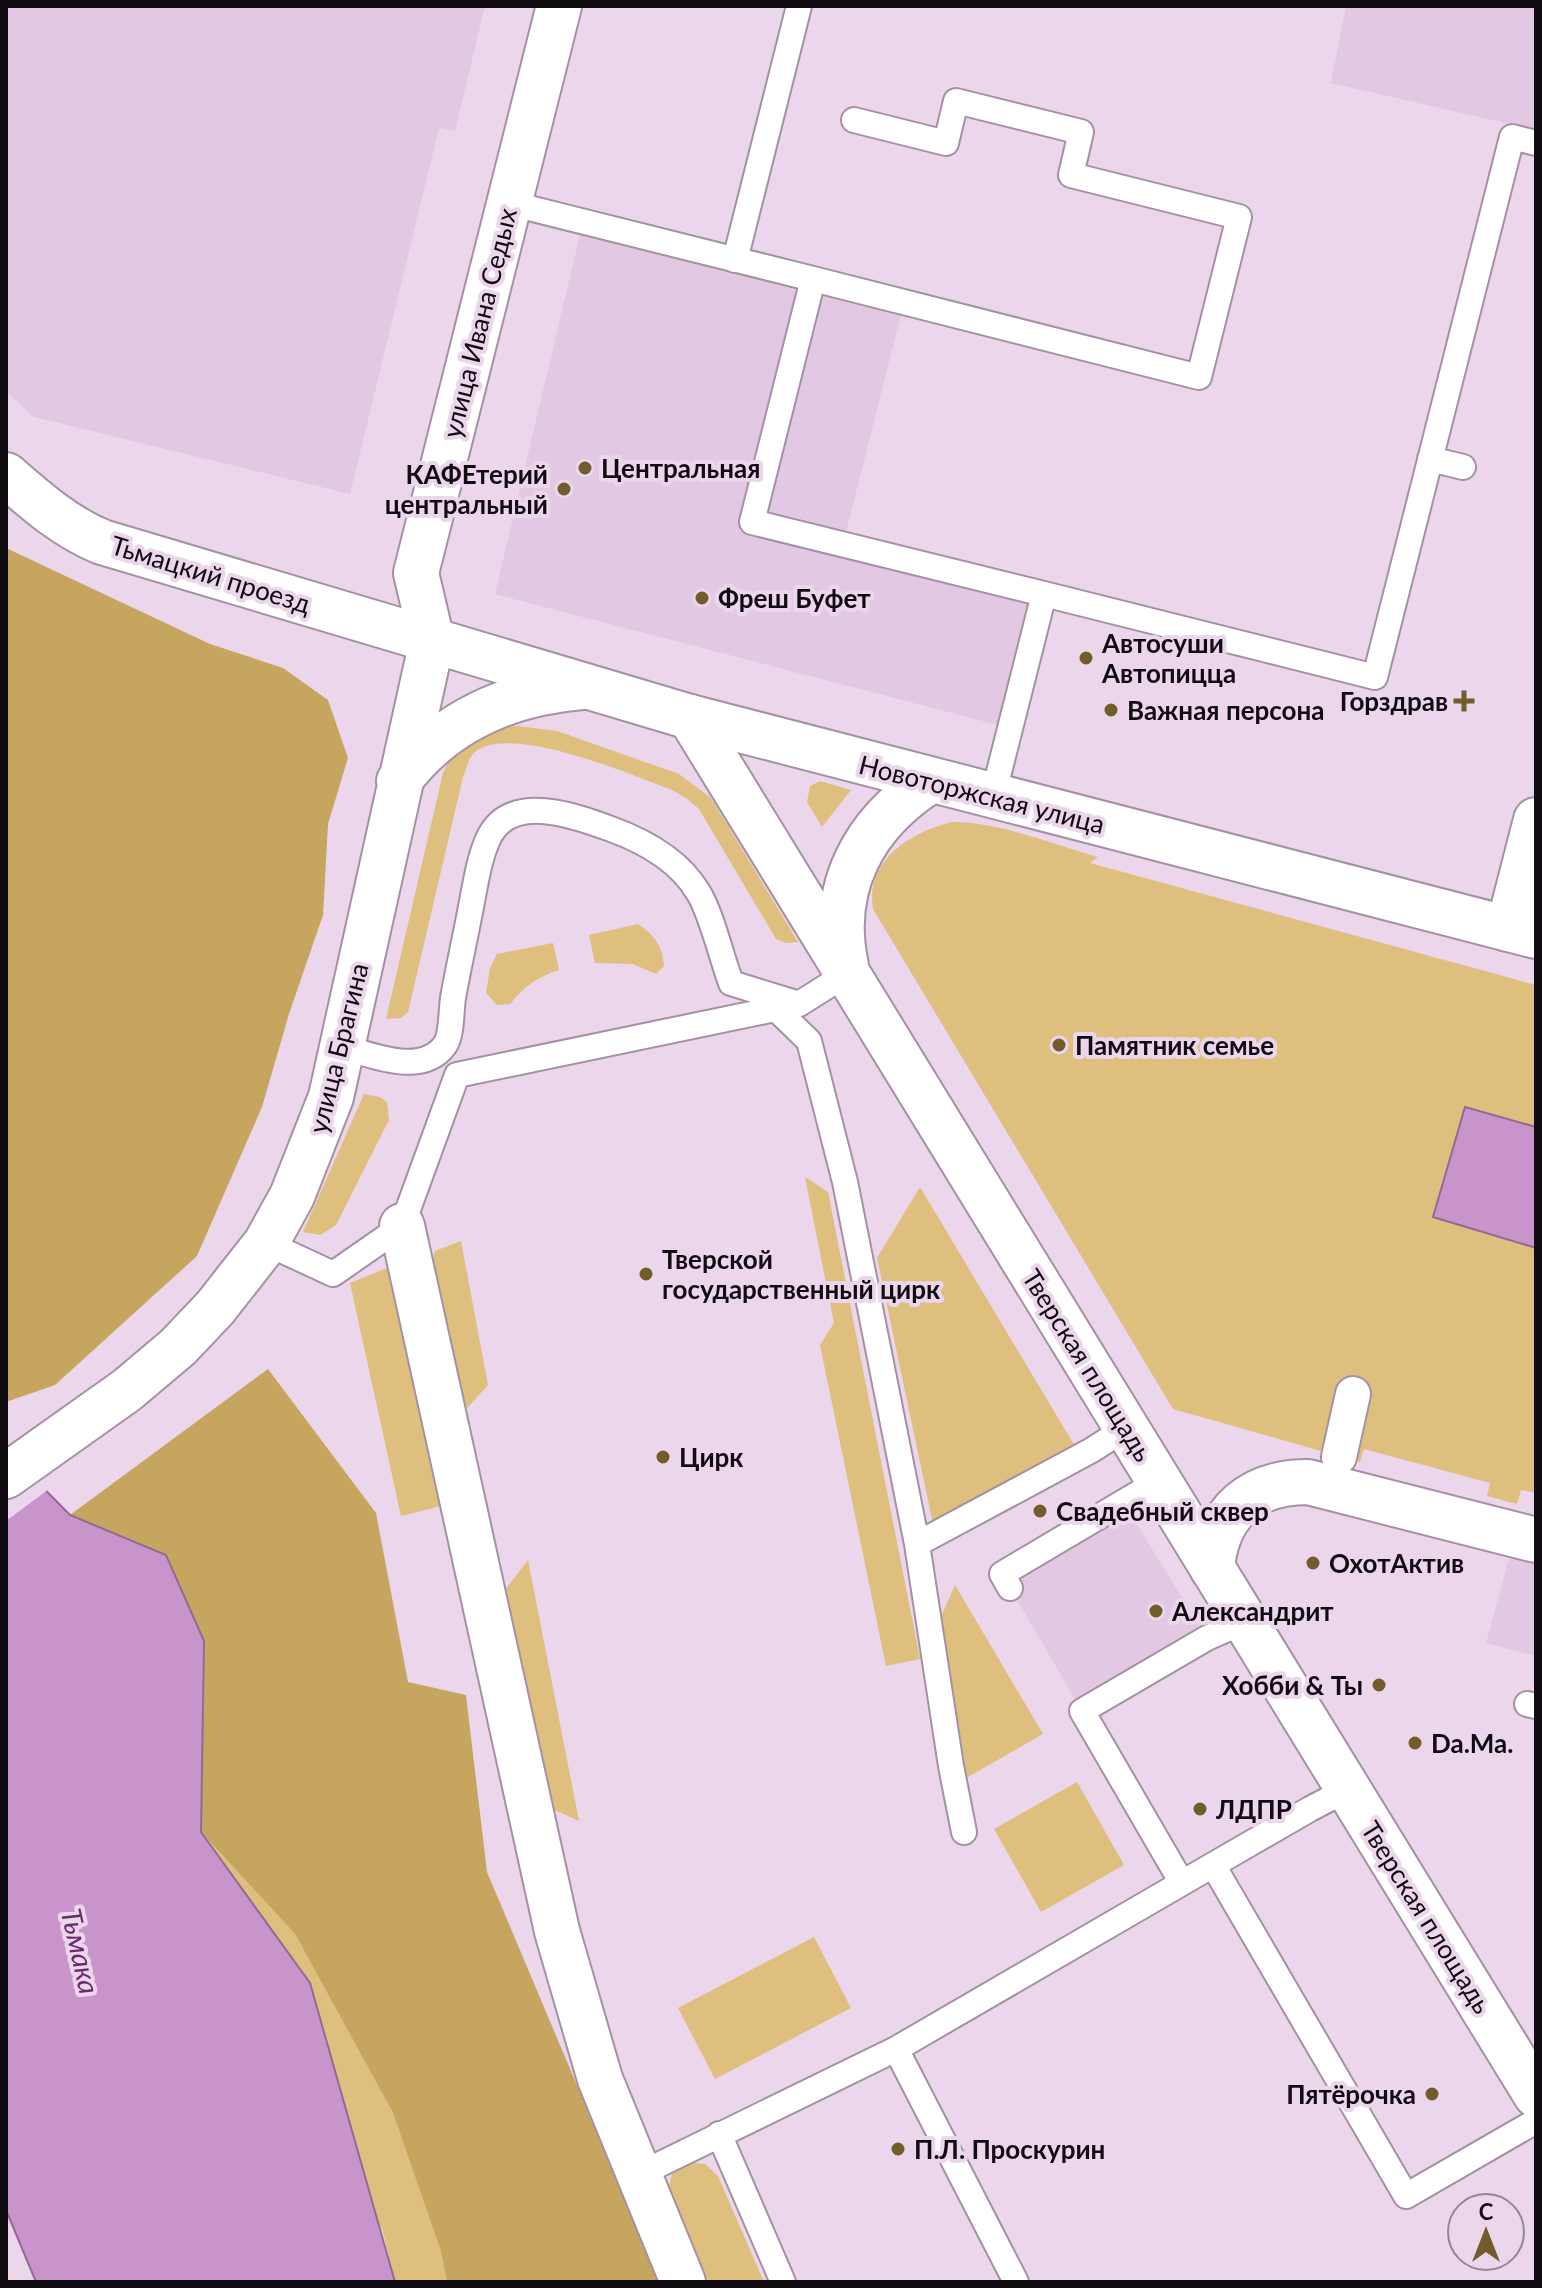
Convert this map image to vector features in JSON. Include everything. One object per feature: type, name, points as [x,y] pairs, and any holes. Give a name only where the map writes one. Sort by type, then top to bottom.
[{"type":"street","name":"улица Ивана Седых","points":[[432,641],[416,573],[559,6]]},
{"type":"street","name":"Тьмацкий проезд","points":[[6,475],[53,515],[102,542],[432,641]]},
{"type":"street","name":"Новоторжская улица","points":[[432,641],[690,717],[1522,932]]},
{"type":"street","name":"улица Брагина","points":[[6,1476],[168,1358],[198,1327],[266,1243],[292,1196],[323,1124],[432,641]]},
{"type":"street","points":[[399,781],[435,742],[473,716],[537,692],[582,687]]},
{"type":"street","name":"Тверская площадь","points":[[690,717],[1536,2095]]},
{"type":"street","points":[[848,973],[842,942],[842,917],[845,894],[855,863],[870,835],[885,816],[930,781]]},
{"type":"street","points":[[1522,932],[1536,820]]},
{"type":"street","points":[[402,1226],[557,1931],[600,2079],[683,2282]]},
{"type":"street","points":[[1339,1457],[1353,1394]]},
{"type":"street","points":[[1212,1568],[1215,1544],[1232,1512],[1250,1496],[1284,1483],[1308,1482],[1536,1540]]},
{"type":"lane","points":[[735,260],[799,6]]},
{"type":"lane","points":[[509,203],[1199,377],[1239,217],[1071,175],[1081,132],[956,101],[946,143],[854,120]]},
{"type":"lane","points":[[813,279],[752,522],[1375,677],[1512,137],[1536,143]]},
{"type":"lane","points":[[1430,459],[1463,467]]},
{"type":"lane","points":[[993,796],[1044,594]]},
{"type":"lane","points":[[342,1047],[394,1061],[417,1062],[434,1056],[447,1043],[481,856],[490,834],[507,817],[528,811],[568,814],[616,830],[656,849],[681,869],[699,893],[731,983],[788,1006],[809,1041],[845,1182],[917,1544],[948,1750],[964,1832]]},
{"type":"lane","points":[[266,1243],[333,1274],[402,1226],[457,1075],[788,1006],[848,973]]},
{"type":"lane","points":[[917,1544],[1092,1450],[1126,1428]]},
{"type":"lane","points":[[1010,1588],[1002,1574],[1159,1481]]},
{"type":"lane","points":[[1182,1883],[1082,1711],[1207,1638],[1245,1621]]},
{"type":"lane","points":[[638,2175],[896,2049],[1348,1789]]},
{"type":"lane","points":[[1213,1865],[1406,2196],[1536,2121]]},
{"type":"lane","points":[[896,2049],[1016,2282]]},
{"type":"lane","points":[[719,2134],[783,2282]]},
{"type":"shaded area","points":[[6,6],[485,6],[455,131],[439,128],[350,494],[34,417],[6,391]]},
{"type":"shaded area","points":[[1346,6],[1536,6],[1536,130],[1331,83]]},
{"type":"shaded area","points":[[583,222],[904,303],[843,544],[1044,594],[1010,728],[495,594]]},
{"type":"shaded area","points":[[6,548],[210,644],[283,668],[328,700],[348,758],[328,824],[323,915],[289,1014],[262,1107],[197,1256],[55,1385],[6,1402]]},
{"type":"shaded area","points":[[518,726],[557,731],[679,774],[711,798],[798,942],[786,943],[776,939],[699,809],[686,798],[601,763],[570,754],[512,743],[489,745],[473,754],[463,777],[408,1012],[401,1018],[386,1019],[443,773],[457,747],[470,734],[489,728]]},
{"type":"shaded area","points":[[820,781],[851,790],[822,827],[807,802],[810,786]]},
{"type":"shaded area","points":[[952,822],[1025,835],[1098,857],[1090,863],[1536,985],[1536,1493],[1521,1490],[1517,1504],[1487,1496],[1490,1483],[1364,1449],[1360,1462],[1173,1409],[873,909],[872,892],[876,876],[894,851],[921,833]]},
{"type":"shaded area","points":[[638,924],[649,932],[660,947],[664,966],[656,974],[633,964],[595,963],[589,935]]},
{"type":"shaded area","points":[[553,943],[559,970],[532,983],[510,1004],[497,1005],[486,993],[490,968],[497,954]]},
{"type":"shaded area","points":[[364,1094],[380,1097],[387,1102],[389,1120],[336,1225],[320,1235],[303,1232]]},
{"type":"shaded area","points":[[805,1177],[828,1192],[920,1659],[886,1666],[820,1345],[834,1323]]},
{"type":"shaded area","points":[[920,1187],[1076,1448],[933,1524],[877,1258]]},
{"type":"shaded area","points":[[461,1241],[488,1385],[462,1414],[431,1266],[435,1251]]},
{"type":"shaded area","points":[[387,1268],[441,1506],[401,1516],[350,1283]]},
{"type":"shaded area","points":[[268,1369],[376,1513],[408,1682],[466,1695],[487,1872],[660,2282],[447,2282],[441,2251],[393,2113],[295,1934],[201,1832],[204,1641],[70,1515]]},
{"type":"shaded area","points":[[1123,1502],[1207,1638],[1082,1711],[1002,1574]]},
{"type":"shaded area","points":[[1511,1551],[1536,1557],[1536,1656],[1486,1643]]},
{"type":"shaded area","points":[[528,1560],[579,1821],[548,1807],[502,1594]]},
{"type":"shaded area","points":[[955,1585],[1043,1734],[956,1784],[941,1617]]},
{"type":"shaded area","points":[[1077,1782],[1124,1865],[1041,1912],[994,1829]]},
{"type":"shaded area","points":[[201,1832],[295,1934],[393,2113],[442,2251],[447,2282],[395,2282],[383,2232]]},
{"type":"shaded area","points":[[814,1937],[851,2008],[715,2079],[678,2008]]},
{"type":"shaded area","points":[[686,2164],[705,2164],[718,2176],[764,2282],[704,2282],[667,2192],[672,2174]]},
{"type":"water","points":[[1465,1107],[1536,1127],[1536,1248],[1433,1217]]},
{"type":"water","name":"Тьмака","points":[[6,1450],[70,1515],[166,1555],[204,1641],[201,1832],[310,1983],[395,2282],[36,2282],[6,2210]]},
{"type":"pier","points":[[6,1446],[49,1489],[6,1521]]},
{"type":"place","name":"Центральная","points":[[585,468]]},
{"type":"place","name":"КАФЕтерий центральный","points":[[564,489]]},
{"type":"place","name":"Фреш Буфет","points":[[702,598]]},
{"type":"place","name":"Автосуши Автопицца","points":[[1086,658]]},
{"type":"place","name":"Горздрав","points":[[1464,701]]},
{"type":"place","name":"Важная персона","points":[[1111,710]]},
{"type":"place","name":"Памятник семье","points":[[1059,1045]]},
{"type":"place","name":"Тверской государственный цирк","points":[[646,1274]]},
{"type":"place","name":"Цирк","points":[[663,1457]]},
{"type":"place","name":"Свадебный сквер","points":[[1040,1511]]},
{"type":"place","name":"ОхотАктив","points":[[1313,1563]]},
{"type":"place","name":"Александрит","points":[[1156,1611]]},
{"type":"place","name":"Хобби & Ты","points":[[1379,1685]]},
{"type":"place","name":"Da.Ma.","points":[[1415,1743]]},
{"type":"place","name":"ЛДПР","points":[[1200,1809]]},
{"type":"place","name":"Пятёрочка","points":[[1432,2094]]},
{"type":"place","name":"П.Л. Проскурин","points":[[898,2149]]}]
